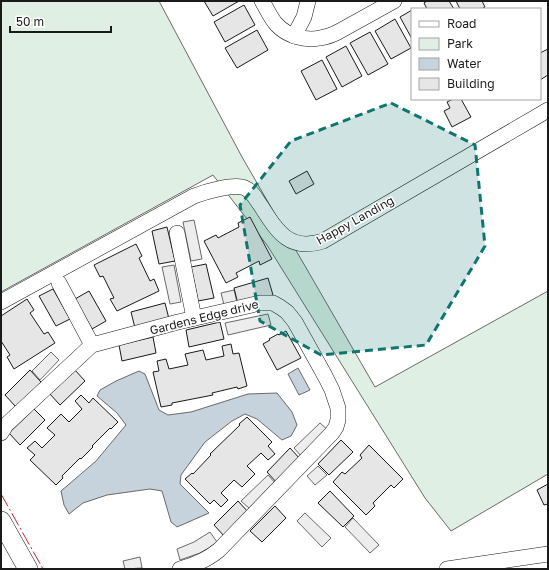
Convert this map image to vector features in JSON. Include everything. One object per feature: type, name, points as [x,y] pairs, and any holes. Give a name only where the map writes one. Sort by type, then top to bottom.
[{"type":"main road","points":[[1,520],[28,569]]},
{"type":"street","points":[[262,1],[276,25],[294,36],[309,39],[319,39],[338,32],[394,1]]},
{"type":"street","points":[[294,36],[304,17],[308,1]]},
{"type":"street","name":"Happy Landing","points":[[1,302],[194,196],[226,187],[244,188],[253,195],[272,223],[284,236],[290,240],[302,244],[313,244],[323,241],[548,110]]},
{"type":"street","points":[[177,233],[194,318]]},
{"type":"street","points":[[58,284],[92,346]]},
{"type":"street","name":"Gardens Edge drive","points":[[2,425],[92,346],[178,322],[260,302],[273,303],[284,309],[300,330],[325,376],[336,401],[339,415],[336,427],[332,433],[219,550],[206,560],[180,569]]},
{"type":"street","points":[[447,569],[548,554]]},
{"type":"highlighted area","points":[[391,103],[475,145],[485,246],[426,345],[321,355],[260,321],[240,205],[291,141]]},
{"type":"green space","points":[[1,1],[159,1],[242,157],[375,387],[548,291],[548,474],[451,531],[425,498],[267,245],[213,175],[1,292]]},
{"type":"shaded area","points":[[194,220],[202,259],[191,261],[183,222]]},
{"type":"shaded area","points":[[174,265],[181,302],[170,304],[162,267]]},
{"type":"shaded area","points":[[234,290],[237,302],[224,305],[221,293]]},
{"type":"shaded area","points":[[268,314],[271,325],[228,335],[225,323]]},
{"type":"shaded area","points":[[51,352],[59,360],[40,380],[32,371]]},
{"type":"shaded area","points":[[320,423],[329,431],[302,457],[294,448]]},
{"type":"shaded area","points":[[318,466],[327,475],[315,485],[307,476]]},
{"type":"shaded area","points":[[268,475],[276,484],[250,509],[241,501]]},
{"type":"shaded area","points":[[305,513],[331,538],[322,547],[297,521]]},
{"type":"shaded area","points":[[353,518],[379,545],[370,553],[345,527]]},
{"type":"shaded area","points":[[210,532],[217,542],[200,553],[180,560],[177,549],[194,542]]},
{"type":"shaded area","points":[[140,557],[142,568],[125,569],[123,561]]},
{"type":"water","points":[[298,368],[310,390],[299,395],[288,374]]},
{"type":"water","points":[[139,371],[145,374],[159,410],[168,415],[191,412],[248,394],[277,393],[292,412],[297,425],[291,436],[282,440],[257,419],[245,414],[232,421],[205,442],[181,475],[180,484],[209,513],[177,527],[171,522],[162,491],[150,489],[107,495],[83,503],[69,514],[64,505],[61,491],[96,461],[126,425],[117,413],[97,396],[100,390]]},
{"type":"building","points":[[204,1],[239,1],[213,16]]},
{"type":"building","points":[[427,1],[449,1],[453,8],[426,8],[424,3]]},
{"type":"building","points":[[456,1],[482,1],[485,7],[483,8],[460,8]]},
{"type":"building","points":[[244,5],[255,25],[225,42],[214,22]]},
{"type":"building","points":[[411,11],[411,37],[400,17]]},
{"type":"building","points":[[395,19],[411,48],[391,59],[375,31]]},
{"type":"building","points":[[257,30],[268,50],[237,68],[225,48]]},
{"type":"building","points":[[370,32],[388,64],[368,75],[350,43]]},
{"type":"building","points":[[346,46],[362,76],[342,87],[326,57]]},
{"type":"building","points":[[548,49],[548,75],[541,79],[541,52]]},
{"type":"building","points":[[322,60],[337,89],[316,100],[301,71]]},
{"type":"building","points":[[451,100],[462,100],[471,117],[452,127],[444,111],[450,108],[447,102]]},
{"type":"building","points":[[307,171],[314,184],[296,194],[289,181]]},
{"type":"building","points":[[250,217],[272,259],[260,265],[259,261],[236,273],[238,277],[226,283],[204,241],[216,235],[218,238],[239,227],[238,223]]},
{"type":"building","points":[[167,227],[175,261],[159,264],[152,231]]},
{"type":"building","points":[[136,244],[142,256],[139,258],[150,281],[154,279],[159,291],[117,311],[110,299],[114,298],[103,276],[100,277],[94,265]]},
{"type":"building","points":[[206,264],[214,298],[198,301],[191,267]]},
{"type":"building","points":[[268,278],[273,295],[238,304],[234,288]]},
{"type":"building","points":[[53,289],[70,319],[56,326],[39,296]]},
{"type":"building","points":[[89,291],[106,321],[92,329],[75,299]]},
{"type":"building","points":[[27,299],[34,310],[30,313],[44,334],[48,332],[55,343],[14,369],[7,357],[10,355],[1,341],[1,316]]},
{"type":"building","points":[[165,303],[169,319],[135,328],[131,312]]},
{"type":"building","points":[[220,322],[224,339],[189,347],[186,330]]},
{"type":"building","points":[[286,331],[301,358],[277,370],[263,344],[270,340],[269,339]]},
{"type":"building","points":[[153,337],[156,353],[122,361],[119,345]]},
{"type":"building","points":[[231,344],[233,354],[239,353],[247,386],[212,393],[213,395],[172,403],[172,405],[161,407],[153,372],[159,371],[157,361],[166,359],[169,369],[188,365],[185,354],[203,350],[206,360],[224,356],[222,346]]},
{"type":"building","points":[[74,369],[85,381],[60,405],[49,393]]},
{"type":"building","points":[[30,370],[41,382],[16,407],[5,395]]},
{"type":"building","points":[[81,395],[89,403],[93,398],[118,422],[111,429],[110,428],[81,459],[80,458],[62,476],[63,478],[56,485],[30,460],[35,455],[27,448],[35,441],[42,448],[55,435],[47,428],[61,414],[69,422],[82,409],[75,401]]},
{"type":"building","points":[[34,409],[45,420],[20,445],[9,433]]},
{"type":"building","points":[[247,417],[272,442],[268,446],[275,454],[268,460],[261,453],[247,466],[255,474],[242,487],[234,480],[221,493],[228,500],[221,507],[214,500],[210,504],[185,479],[192,473],[193,474],[211,455],[210,454]]},
{"type":"building","points":[[341,440],[353,452],[329,475],[318,464]]},
{"type":"building","points":[[369,445],[403,479],[394,488],[391,485],[373,503],[375,506],[366,515],[333,482],[342,472],[345,474],[362,458],[360,455]]},
{"type":"building","points":[[290,448],[301,460],[278,484],[267,472]]},
{"type":"building","points":[[548,484],[548,504],[544,505],[537,490]]},
{"type":"building","points":[[330,491],[354,516],[343,527],[318,503]]},
{"type":"building","points":[[238,501],[249,513],[225,537],[214,525]]},
{"type":"building","points":[[275,506],[286,518],[262,542],[250,531]]},
{"type":"power","points":[[1,494],[43,569]]}]
